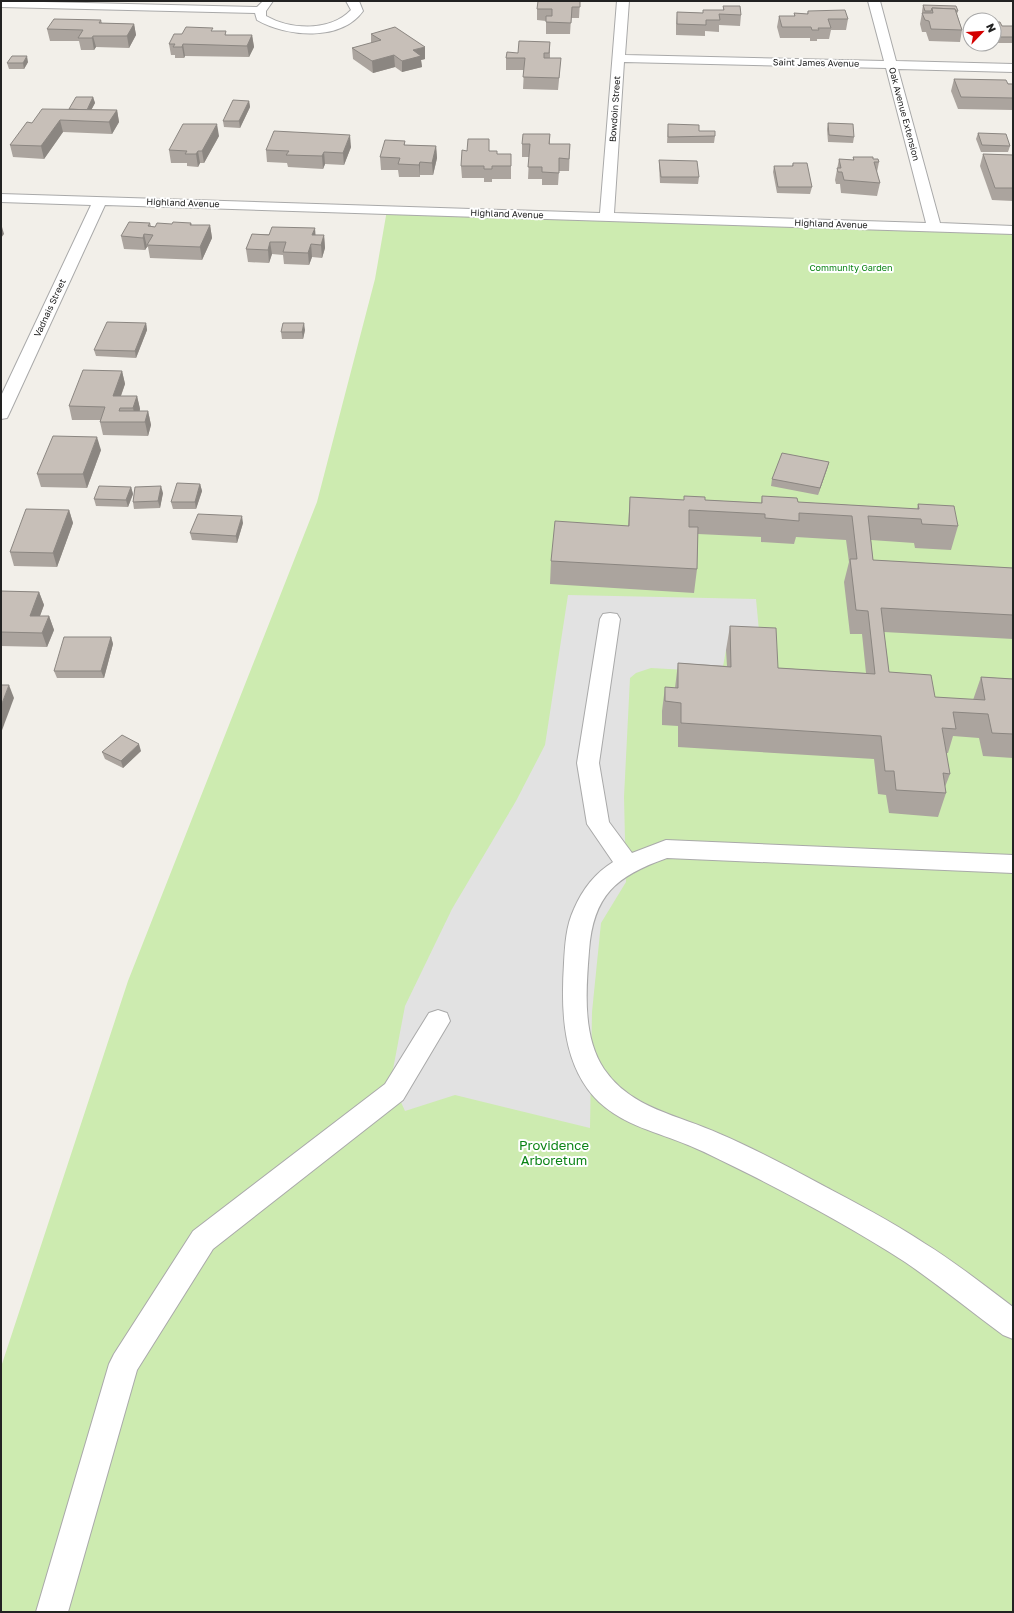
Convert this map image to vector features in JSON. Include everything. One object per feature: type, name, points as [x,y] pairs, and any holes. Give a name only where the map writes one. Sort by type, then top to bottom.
[{"type":"street","points":[[1,4],[260,10],[269,1]]},
{"type":"street","points":[[260,10],[261,18],[273,25],[291,29],[313,29],[334,26],[350,20],[357,11],[355,4],[352,1]]},
{"type":"street","name":"Bowdoin Street","points":[[607,217],[623,1]]},
{"type":"street","name":"Oak Avenue Extension","points":[[874,1],[934,227]]},
{"type":"street","name":"Saint James Avenue","points":[[619,58],[1013,68]]},
{"type":"street","name":"Highland Avenue","points":[[1,198],[1013,230]]},
{"type":"street","name":"Vadnais Street","points":[[1,414],[100,201]]},
{"type":"street","points":[[610,619],[588,763],[598,824],[627,864]]},
{"type":"street","points":[[1013,864],[666,849],[627,864],[610,875],[594,891],[583,914],[578,932],[574,1006],[575,1024],[586,1061],[595,1077],[607,1092],[640,1117],[709,1142],[841,1209],[892,1238],[935,1266],[1013,1325]]},
{"type":"street","points":[[52,1612],[124,1364],[202,1240],[394,1092],[438,1021]]},
{"type":"green space","name":"Providence Arboretum","points":[[387,210],[1013,230],[1013,1612],[1,1612],[1,1367],[128,981],[317,502],[375,279]]},
{"type":"shaded area","points":[[568,595],[756,599],[761,652],[726,650],[722,672],[651,668],[636,673],[630,678],[624,797],[626,882],[601,923],[592,1012],[590,1128],[455,1095],[405,1111],[391,1080],[405,1006],[452,909],[516,801],[545,745]]},
{"type":"building","points":[[538,1],[580,1],[580,7],[572,7],[571,23],[546,22],[546,16],[552,16],[552,9],[537,9]]},
{"type":"building","points":[[923,5],[956,6],[958,11],[955,9],[932,8],[931,11],[925,11]]},
{"type":"building","points":[[723,6],[740,6],[741,15],[719,14],[720,20],[706,20],[706,25],[677,24],[677,12],[703,13],[703,10],[724,10]]},
{"type":"building","points":[[932,8],[955,9],[962,30],[931,29],[929,21],[925,20],[922,13],[933,13]]},
{"type":"building","points":[[845,10],[848,19],[828,19],[831,28],[818,28],[819,30],[812,30],[811,27],[782,27],[779,16],[795,16],[794,13],[808,14],[808,11]]},
{"type":"building","points":[[54,19],[101,20],[99,23],[134,24],[127,36],[93,36],[92,38],[78,38],[83,30],[47,29]]},
{"type":"building","points":[[1002,26],[1013,26],[1013,37],[1002,37]]},
{"type":"building","points":[[186,27],[213,28],[211,31],[226,31],[225,35],[252,35],[247,46],[183,44],[182,47],[173,47],[175,44],[169,44],[174,34],[182,34]]},
{"type":"building","points":[[395,27],[425,47],[413,50],[421,56],[402,61],[394,55],[372,61],[352,48],[381,40],[371,34]]},
{"type":"building","points":[[519,41],[550,42],[549,53],[544,53],[544,58],[561,58],[559,78],[523,77],[525,58],[506,58],[507,52],[518,53]]},
{"type":"building","points":[[12,56],[27,56],[23,63],[7,63]]},
{"type":"building","points":[[954,79],[1006,80],[1008,84],[1013,84],[1013,98],[961,97]]},
{"type":"building","points":[[76,97],[93,97],[87,110],[69,109]]},
{"type":"building","points":[[233,100],[249,101],[239,121],[223,121]]},
{"type":"building","points":[[42,109],[117,110],[109,122],[60,120],[41,146],[10,145],[27,122],[32,123]]},
{"type":"building","points":[[828,123],[853,124],[854,137],[829,135]]},
{"type":"building","points":[[183,124],[217,124],[202,151],[198,151],[196,154],[185,154],[187,151],[169,150]]},
{"type":"building","points":[[668,124],[699,125],[699,131],[715,131],[715,136],[668,137]]},
{"type":"building","points":[[274,131],[350,135],[343,153],[324,152],[322,156],[286,155],[289,151],[266,150]]},
{"type":"building","points":[[978,133],[1006,134],[1010,146],[982,145]]},
{"type":"building","points":[[523,134],[550,134],[549,144],[570,144],[569,159],[559,158],[559,173],[542,172],[542,167],[528,167],[530,144],[522,144]]},
{"type":"building","points":[[468,139],[489,139],[489,151],[497,151],[497,154],[511,154],[511,166],[492,166],[492,169],[484,169],[484,166],[461,166],[462,150],[467,151]]},
{"type":"building","points":[[385,140],[405,141],[404,145],[436,146],[432,163],[420,162],[419,165],[398,164],[400,158],[380,157]]},
{"type":"building","points":[[983,154],[1013,155],[1013,188],[995,188]]},
{"type":"building","points":[[853,157],[873,157],[873,159],[878,159],[879,162],[874,162],[880,183],[844,180],[842,172],[838,172],[837,168],[841,168],[839,159],[854,160]]},
{"type":"building","points":[[659,160],[697,161],[699,177],[661,177]]},
{"type":"building","points":[[793,163],[807,163],[812,187],[778,187],[774,166],[793,166]]},
{"type":"building","points":[[129,222],[150,223],[148,226],[155,227],[157,223],[172,224],[173,222],[191,223],[190,225],[210,225],[200,247],[147,245],[153,235],[144,234],[143,238],[121,236]]},
{"type":"building","points":[[272,227],[315,228],[312,235],[324,235],[321,245],[311,244],[308,253],[283,252],[286,242],[270,242],[268,250],[246,249],[252,234],[269,235]]},
{"type":"building","points":[[107,322],[146,323],[135,351],[94,350]]},
{"type":"building","points":[[283,323],[304,323],[302,332],[281,332]]},
{"type":"building","points":[[83,370],[122,371],[113,396],[137,396],[133,408],[120,408],[119,411],[148,411],[145,422],[100,422],[105,407],[69,406]]},
{"type":"building","points":[[53,436],[97,437],[83,474],[37,474]]},
{"type":"building","points":[[782,453],[829,462],[820,488],[772,479]]},
{"type":"building","points":[[177,483],[200,484],[195,502],[171,502]]},
{"type":"building","points":[[99,486],[131,487],[126,500],[94,499]]},
{"type":"building","points":[[161,486],[158,501],[133,502],[135,487]]},
{"type":"building","points":[[684,496],[705,497],[705,500],[762,503],[762,496],[797,498],[798,502],[919,509],[918,504],[954,506],[958,526],[922,524],[921,519],[868,516],[873,560],[1013,568],[1013,615],[881,608],[889,672],[931,675],[935,697],[985,700],[981,677],[1013,679],[1013,734],[992,733],[988,714],[953,712],[956,729],[942,728],[950,774],[943,773],[946,793],[896,790],[894,771],[885,771],[881,736],[681,723],[681,703],[665,701],[665,687],[678,688],[678,663],[731,667],[730,626],[776,628],[778,668],[875,674],[868,611],[856,610],[850,559],[857,559],[852,516],[799,513],[799,521],[765,518],[765,514],[689,510],[689,527],[698,527],[697,569],[551,561],[555,521],[629,526],[630,497],[684,500]]},
{"type":"building","points":[[26,509],[69,510],[53,553],[10,552]]},
{"type":"building","points":[[198,514],[242,516],[236,536],[190,533]]},
{"type":"building","points":[[1,591],[39,592],[30,616],[49,616],[42,633],[1,632]]},
{"type":"building","points":[[64,637],[111,637],[101,671],[54,671]]},
{"type":"building","points":[[1,685],[9,685],[1,706]]},
{"type":"building","points":[[122,735],[139,744],[121,761],[102,752]]},
{"type":"park label","name":"Community Garden","points":[[851,268]]}]
